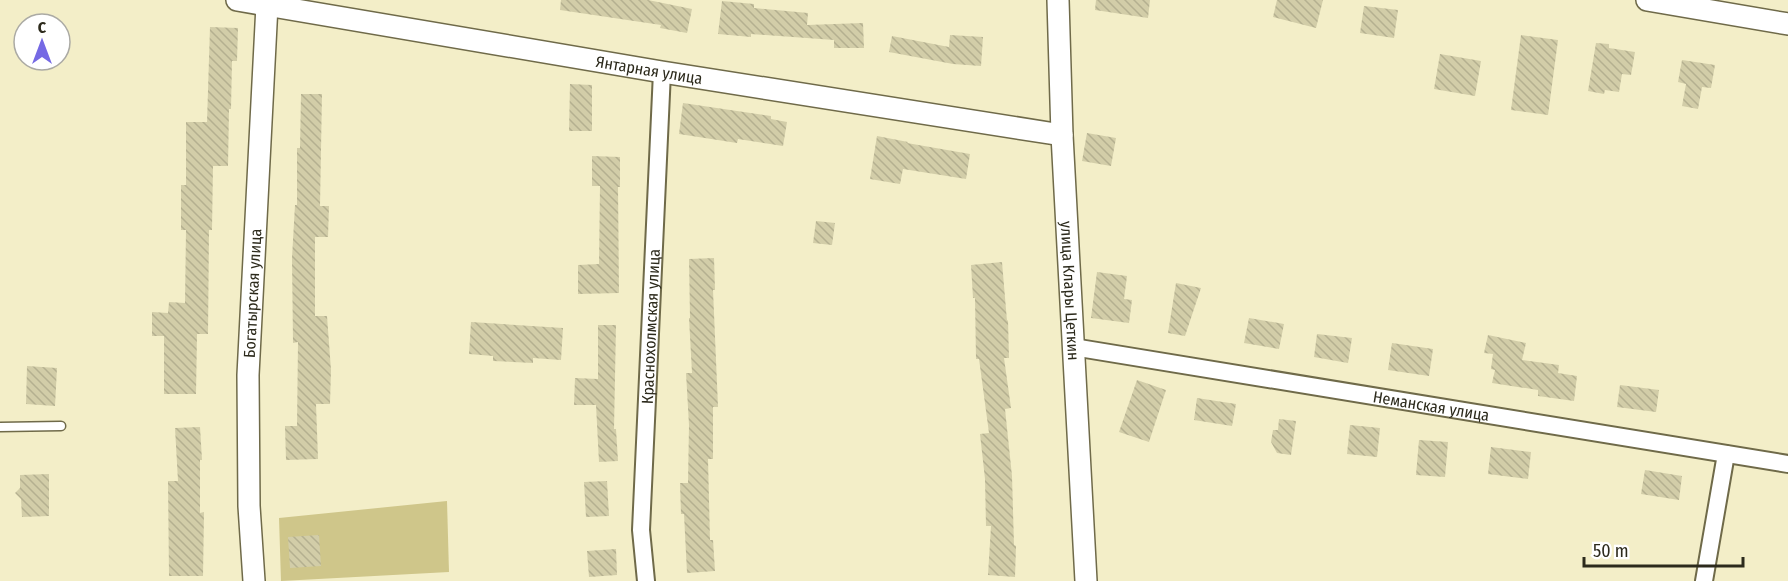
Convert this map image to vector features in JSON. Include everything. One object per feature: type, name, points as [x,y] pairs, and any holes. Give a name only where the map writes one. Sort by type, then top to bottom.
[{"type":"street","name":"Янтарная улица","points":[[237,0],[662,72],[1062,135]]},
{"type":"street","name":"улица Клары Цеткин","points":[[1058,0],[1062,135],[1086,581]]},
{"type":"street","points":[[1647,0],[1788,24]]},
{"type":"street","name":"Богатырская улица","points":[[254,581],[248,462],[248,375],[267,5]]},
{"type":"street","name":"Краснохолмская улица","points":[[646,581],[641,530],[662,72]]},
{"type":"street","name":"Неманская улица","points":[[1073,347],[1788,464]]},
{"type":"street","points":[[1704,581],[1726,454]]},
{"type":"lane","points":[[0,428],[61,426]]},
{"type":"shaded area","points":[[447,501],[449,572],[281,581],[279,518]]},
{"type":"building","points":[[561,0],[648,0],[692,9],[687,33],[660,28],[661,25],[560,10]]},
{"type":"building","points":[[1096,0],[1150,0],[1148,18],[1095,10]]},
{"type":"building","points":[[1277,0],[1323,0],[1316,28],[1273,17]]},
{"type":"building","points":[[722,1],[754,4],[754,8],[808,13],[807,25],[863,23],[864,48],[834,48],[834,40],[718,34]]},
{"type":"building","points":[[1364,6],[1398,10],[1394,38],[1360,33]]},
{"type":"building","points":[[210,27],[238,28],[237,61],[232,61],[228,166],[213,166],[212,230],[209,230],[208,334],[197,334],[196,394],[164,394],[164,336],[152,336],[152,312],[168,313],[169,302],[185,303],[186,230],[181,230],[181,185],[186,185],[186,122],[207,122]]},
{"type":"building","points":[[950,35],[983,37],[981,66],[953,64],[889,52],[892,36],[949,47]]},
{"type":"building","points":[[1521,35],[1558,40],[1548,115],[1511,110]]},
{"type":"building","points":[[1596,43],[1609,44],[1609,48],[1635,52],[1631,75],[1622,74],[1619,92],[1605,90],[1604,94],[1588,91]]},
{"type":"building","points":[[1440,54],[1481,61],[1475,96],[1434,89]]},
{"type":"building","points":[[1682,60],[1715,65],[1711,88],[1702,87],[1698,109],[1682,106],[1686,84],[1678,82]]},
{"type":"building","points":[[570,84],[592,85],[592,131],[569,131]]},
{"type":"building","points":[[301,94],[322,94],[320,206],[329,206],[328,237],[315,237],[315,316],[327,316],[331,370],[330,404],[316,404],[318,459],[286,460],[285,426],[297,426],[298,342],[293,343],[292,258],[295,205],[297,205],[297,148],[300,148]]},
{"type":"building","points":[[683,103],[771,116],[771,119],[787,122],[783,146],[738,139],[737,143],[679,134]]},
{"type":"building","points":[[1087,133],[1116,138],[1111,166],[1082,161]]},
{"type":"building","points":[[877,136],[970,154],[966,179],[903,169],[900,184],[870,179]]},
{"type":"building","points":[[592,156],[620,157],[619,293],[578,294],[578,265],[599,264],[600,186],[592,186]]},
{"type":"building","points":[[816,221],[835,223],[832,245],[813,243]]},
{"type":"building","points":[[714,258],[715,290],[713,290],[718,407],[713,407],[713,459],[708,459],[710,540],[713,540],[715,571],[687,573],[680,483],[688,483],[689,425],[686,373],[692,373],[689,259]]},
{"type":"building","points":[[1002,262],[1008,320],[1009,358],[1004,358],[1011,408],[1005,409],[1012,476],[1014,545],[1016,546],[1015,577],[988,575],[991,526],[986,526],[985,479],[980,434],[989,433],[979,359],[976,359],[975,298],[973,298],[971,265]]},
{"type":"building","points":[[1097,272],[1127,276],[1124,299],[1132,300],[1129,323],[1091,318]]},
{"type":"building","points":[[1176,283],[1201,288],[1185,336],[1168,333]]},
{"type":"building","points":[[1249,318],[1284,324],[1279,349],[1244,343]]},
{"type":"building","points":[[471,322],[563,328],[561,360],[533,358],[533,363],[493,361],[493,356],[469,354]]},
{"type":"building","points":[[598,325],[616,325],[614,429],[616,429],[618,461],[599,462],[596,405],[574,405],[575,378],[598,379]]},
{"type":"building","points":[[1317,334],[1352,338],[1348,363],[1314,357]]},
{"type":"building","points":[[1488,335],[1526,343],[1522,360],[1559,365],[1558,373],[1577,376],[1574,401],[1538,396],[1538,390],[1492,383],[1495,370],[1491,369],[1493,354],[1484,353]]},
{"type":"building","points":[[1392,343],[1433,349],[1429,376],[1388,370]]},
{"type":"building","points":[[27,366],[57,368],[55,406],[26,404]]},
{"type":"building","points":[[1137,380],[1166,390],[1149,442],[1119,432]]},
{"type":"building","points":[[1620,385],[1659,390],[1656,412],[1617,407]]},
{"type":"building","points":[[1197,398],[1236,404],[1232,426],[1194,420]]},
{"type":"building","points":[[1279,419],[1296,421],[1291,455],[1277,453],[1271,442],[1273,430],[1278,430]]},
{"type":"building","points":[[1350,425],[1380,428],[1377,457],[1347,454]]},
{"type":"building","points":[[200,427],[202,460],[200,460],[200,513],[204,512],[203,576],[169,576],[168,481],[178,481],[175,428]]},
{"type":"building","points":[[1419,440],[1448,442],[1445,477],[1416,475]]},
{"type":"building","points":[[1491,447],[1531,452],[1528,479],[1488,474]]},
{"type":"building","points":[[1645,470],[1682,476],[1679,500],[1641,494]]},
{"type":"building","points":[[49,474],[49,516],[22,517],[21,499],[15,493],[20,488],[20,475]]},
{"type":"building","points":[[607,481],[609,516],[586,517],[584,482]]},
{"type":"building","points":[[319,535],[321,566],[290,568],[288,537]]},
{"type":"building","points":[[616,549],[617,575],[589,577],[587,551]]}]
